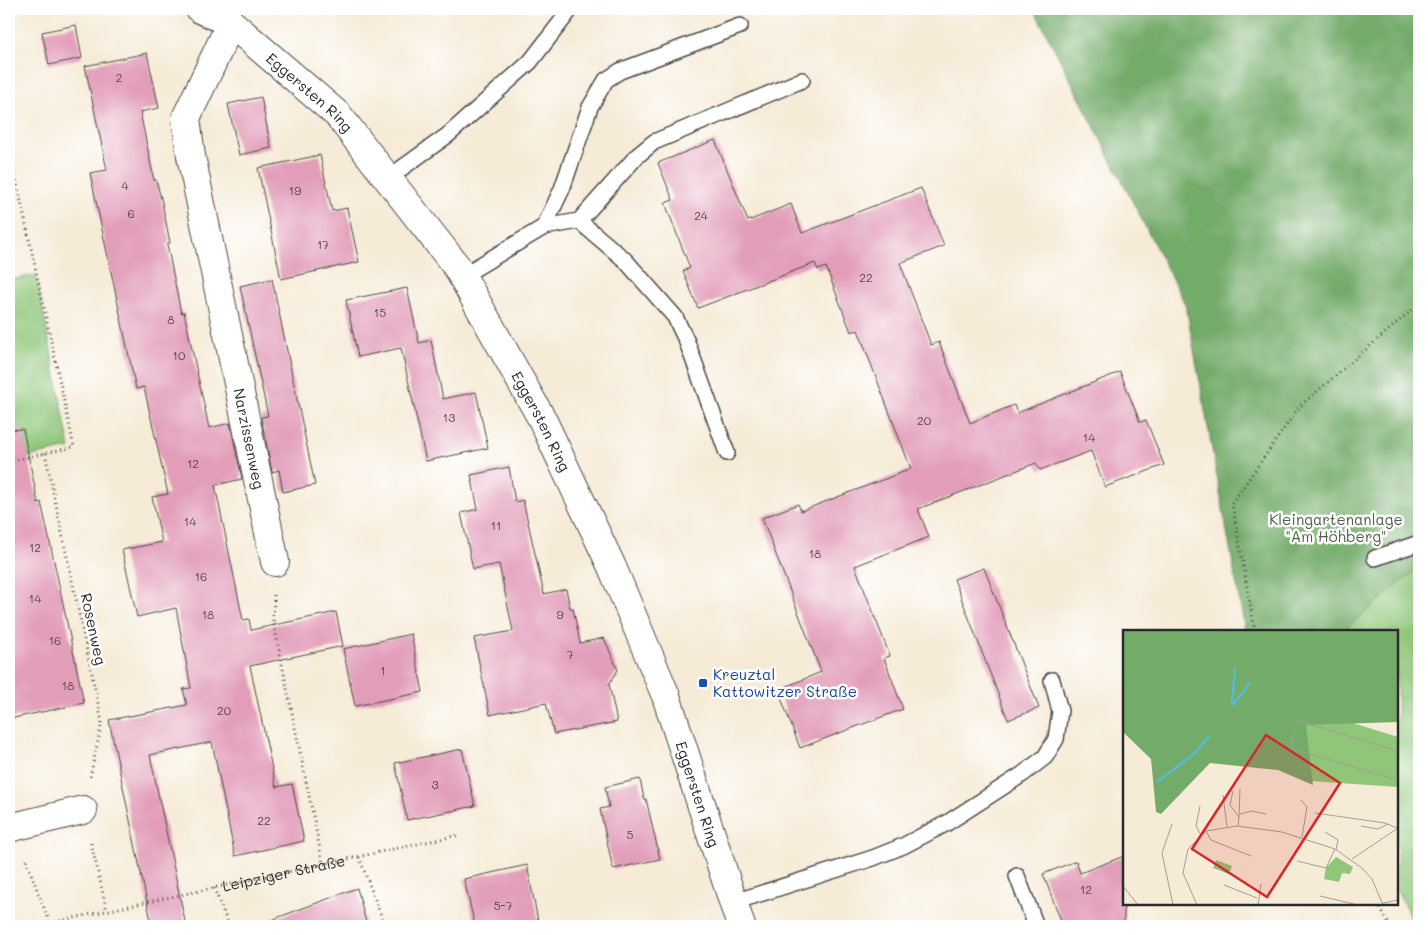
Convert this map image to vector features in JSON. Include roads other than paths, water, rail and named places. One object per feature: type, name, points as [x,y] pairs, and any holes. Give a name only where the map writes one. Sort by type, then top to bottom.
[{"type":"street","name":"Eggersten Ring","points":[[200,9],[231,23],[338,115],[457,267],[542,419],[612,567],[666,696],[737,914]]},
{"type":"street","name":"Narzissenweg","points":[[231,23],[186,118],[191,156],[275,562]]},
{"type":"street","points":[[11,827],[83,810]]},
{"type":"lane","points":[[388,178],[448,135],[530,62],[571,9]]},
{"type":"lane","points":[[544,227],[562,189],[590,107],[606,80],[620,71],[740,26]]},
{"type":"lane","points":[[462,276],[544,227],[579,221],[637,156],[654,142],[802,80]]},
{"type":"lane","points":[[579,221],[624,260],[675,317],[687,342],[727,453]]},
{"type":"lane","points":[[1375,558],[1419,544]]},
{"type":"lane","points":[[737,914],[903,846],[947,823],[1023,774],[1045,757],[1056,739],[1060,711],[1052,680]]},
{"type":"lane","points":[[1017,876],[1036,926]]},
{"type":"place","name":"Kreuztal Kattowitzer Straße","points":[[703,683]]},
{"type":"park label","name":"Kleingartenanlage \"Am Höhberg\"","points":[[1336,528]]}]
